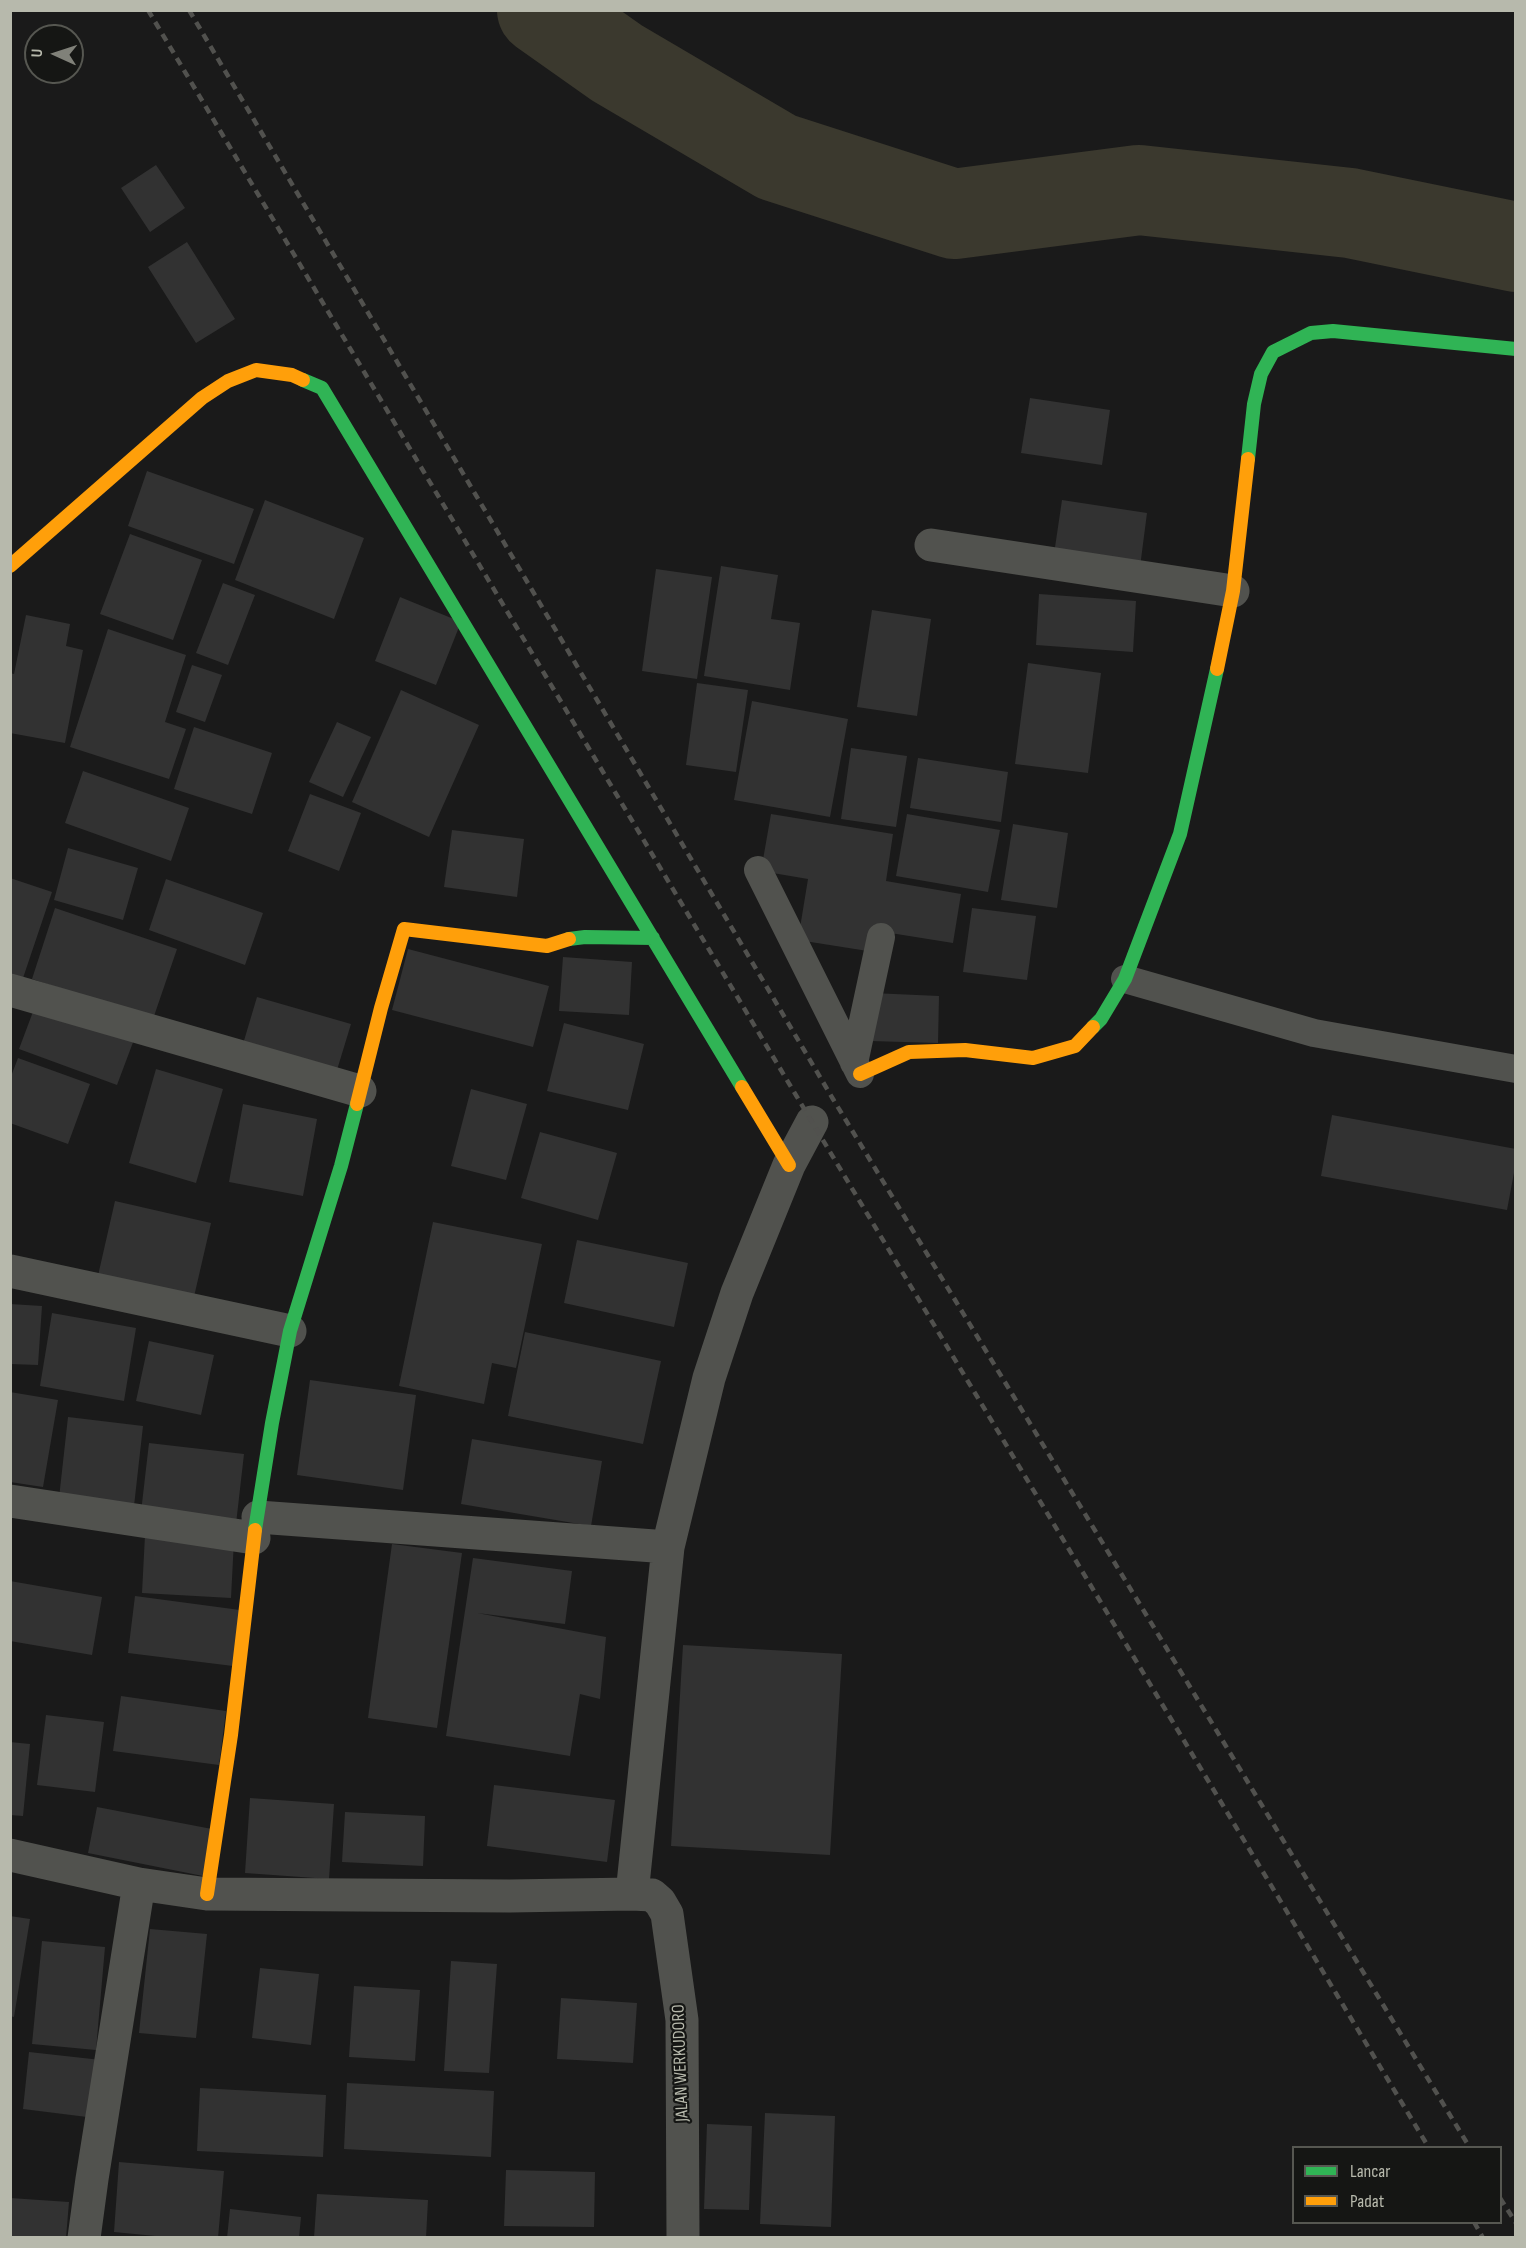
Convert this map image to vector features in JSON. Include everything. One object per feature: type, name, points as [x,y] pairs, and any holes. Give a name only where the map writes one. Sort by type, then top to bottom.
[{"type":"street","points":[[857,1068],[909,1052],[965,1050],[1033,1058],[1075,1046],[1101,1019],[1125,979],[1180,834],[1203,738],[1233,591],[1254,404],[1261,374],[1273,352],[1311,333],[1333,331],[1515,349]]},
{"type":"street","points":[[10,566],[201,398],[228,381],[256,370],[292,375],[322,388],[789,1164]]},
{"type":"street","points":[[931,545],[1233,591]]},
{"type":"street","points":[[207,1894],[231,1735],[256,1528],[272,1423],[291,1331],[341,1166],[381,1008],[404,929],[547,946],[564,940],[585,937],[653,938]]},
{"type":"street","points":[[10,990],[360,1091]]},
{"type":"street","points":[[10,1855],[139,1884],[207,1894],[510,1896],[642,1894],[668,1547],[709,1378],[737,1293],[789,1164],[812,1122]]},
{"type":"street","points":[[10,1271],[291,1331]]},
{"type":"street","points":[[10,1501],[256,1528],[668,1547]]},
{"type":"street","points":[[84,2238],[139,1884]]},
{"type":"street","name":"JALAN WERKUDORO","points":[[642,1894],[660,1902],[669,1921],[682,2020],[683,2238]]},
{"type":"lane","points":[[758,870],[857,1068]]},
{"type":"lane","points":[[857,1068],[881,937]]},
{"type":"lane","points":[[1125,979],[1314,1033],[1515,1069]]},
{"type":"building","points":[[156,165],[185,208],[150,232],[121,188]]},
{"type":"building","points":[[187,242],[235,319],[196,343],[148,267]]},
{"type":"building","points":[[1030,398],[1110,410],[1102,465],[1021,453]]},
{"type":"building","points":[[147,471],[254,509],[234,564],[128,526]]},
{"type":"building","points":[[265,500],[364,538],[334,619],[235,580]]},
{"type":"building","points":[[1062,500],[1147,513],[1140,567],[1054,554]]},
{"type":"building","points":[[130,534],[202,560],[173,640],[100,614]]},
{"type":"building","points":[[721,566],[778,575],[771,619],[800,623],[790,690],[704,676]]},
{"type":"building","points":[[656,569],[712,577],[697,679],[642,671]]},
{"type":"building","points":[[223,583],[255,595],[228,665],[196,653]]},
{"type":"building","points":[[1039,594],[1136,601],[1133,652],[1036,645]]},
{"type":"building","points":[[400,597],[461,622],[436,685],[375,661]]},
{"type":"building","points":[[872,610],[931,619],[917,716],[857,707]]},
{"type":"building","points":[[26,615],[70,624],[66,646],[83,650],[65,743],[10,733],[10,673],[14,674]]},
{"type":"building","points":[[108,629],[186,655],[165,722],[186,729],[169,779],[70,747]]},
{"type":"building","points":[[1028,663],[1101,673],[1088,773],[1015,764]]},
{"type":"building","points":[[192,665],[222,675],[205,722],[176,712]]},
{"type":"building","points":[[697,683],[748,690],[736,772],[686,765]]},
{"type":"building","points":[[401,690],[479,725],[429,837],[352,802]]},
{"type":"building","points":[[752,701],[848,719],[830,817],[734,800]]},
{"type":"building","points":[[337,722],[371,737],[343,797],[309,782]]},
{"type":"building","points":[[194,727],[272,753],[252,814],[174,789]]},
{"type":"building","points":[[851,748],[907,756],[896,827],[841,819]]},
{"type":"building","points":[[918,758],[1008,772],[1001,822],[910,808]]},
{"type":"building","points":[[83,771],[189,808],[171,861],[65,823]]},
{"type":"building","points":[[310,794],[361,813],[339,871],[288,851]]},
{"type":"building","points":[[771,814],[893,834],[886,881],[961,894],[953,943],[878,931],[874,952],[798,940],[808,879],[761,871]]},
{"type":"building","points":[[907,814],[1000,830],[988,892],[896,876]]},
{"type":"building","points":[[1013,824],[1068,833],[1057,908],[1001,900]]},
{"type":"building","points":[[452,830],[524,839],[517,897],[444,887]]},
{"type":"building","points":[[68,848],[138,868],[123,920],[54,900]]},
{"type":"building","points":[[10,878],[52,892],[22,981],[10,977]]},
{"type":"building","points":[[166,879],[263,913],[245,965],[149,930]]},
{"type":"building","points":[[55,908],[177,949],[153,1019],[32,979]]},
{"type":"building","points":[[972,908],[1036,916],[1027,980],[963,972]]},
{"type":"building","points":[[408,949],[549,986],[533,1047],[392,1010]]},
{"type":"building","points":[[563,957],[632,962],[629,1015],[559,1011]]},
{"type":"building","points":[[872,993],[939,996],[938,1043],[870,1041]]},
{"type":"building","points":[[257,997],[351,1024],[337,1070],[243,1044]]},
{"type":"building","points":[[37,1001],[135,1037],[117,1085],[19,1049]]},
{"type":"building","points":[[564,1023],[644,1044],[628,1110],[547,1091]]},
{"type":"building","points":[[18,1058],[90,1084],[68,1144],[10,1123],[10,1079]]},
{"type":"building","points":[[156,1069],[223,1089],[196,1183],[129,1163]]},
{"type":"building","points":[[471,1089],[527,1104],[506,1180],[451,1166]]},
{"type":"building","points":[[243,1104],[317,1119],[303,1196],[229,1182]]},
{"type":"building","points":[[1332,1115],[1516,1149],[1516,1162],[1507,1210],[1321,1176]]},
{"type":"building","points":[[540,1132],[617,1153],[598,1220],[521,1198]]},
{"type":"building","points":[[115,1201],[211,1223],[193,1301],[97,1280]]},
{"type":"building","points":[[433,1222],[542,1244],[516,1368],[492,1363],[484,1404],[399,1386]]},
{"type":"building","points":[[577,1240],[688,1263],[674,1327],[564,1303]]},
{"type":"building","points":[[10,1304],[42,1306],[38,1365],[10,1364]]},
{"type":"building","points":[[52,1313],[136,1328],[124,1401],[40,1386]]},
{"type":"building","points":[[525,1332],[661,1361],[643,1444],[508,1416]]},
{"type":"building","points":[[149,1341],[214,1355],[201,1415],[136,1401]]},
{"type":"building","points":[[310,1380],[416,1395],[403,1490],[297,1475]]},
{"type":"building","points":[[10,1392],[58,1400],[43,1487],[10,1482]]},
{"type":"building","points":[[68,1417],[143,1426],[134,1506],[59,1498]]},
{"type":"building","points":[[472,1439],[602,1461],[591,1526],[461,1504]]},
{"type":"building","points":[[149,1443],[244,1454],[236,1524],[141,1512]]},
{"type":"building","points":[[145,1535],[234,1540],[231,1598],[142,1593]]},
{"type":"building","points":[[392,1544],[462,1553],[437,1728],[368,1718]]},
{"type":"building","points":[[473,1558],[572,1571],[565,1624],[477,1613],[606,1637],[600,1699],[580,1694],[570,1756],[446,1736]]},
{"type":"building","points":[[10,1581],[102,1597],[92,1655],[10,1641]]},
{"type":"building","points":[[135,1596],[240,1610],[233,1666],[128,1653]]},
{"type":"building","points":[[683,1645],[842,1654],[830,1855],[671,1846]]},
{"type":"building","points":[[121,1696],[226,1711],[219,1765],[113,1751]]},
{"type":"building","points":[[46,1715],[104,1722],[95,1792],[37,1785]]},
{"type":"building","points":[[10,1742],[30,1744],[23,1816],[10,1815]]},
{"type":"building","points":[[494,1785],[615,1800],[607,1862],[487,1846]]},
{"type":"building","points":[[250,1798],[334,1804],[329,1879],[245,1873]]},
{"type":"building","points":[[97,1807],[212,1829],[203,1876],[88,1853]]},
{"type":"building","points":[[345,1812],[425,1816],[423,1866],[342,1862]]},
{"type":"building","points":[[10,1916],[30,1919],[14,2017],[10,2016]]},
{"type":"building","points":[[150,1929],[207,1934],[196,2038],[139,2033]]},
{"type":"building","points":[[42,1941],[105,1947],[96,2050],[32,2044]]},
{"type":"building","points":[[451,1961],[497,1964],[489,2073],[444,2071]]},
{"type":"building","points":[[260,1968],[319,1974],[311,2045],[252,2038]]},
{"type":"building","points":[[354,1986],[420,1990],[415,2061],[349,2057]]},
{"type":"building","points":[[561,1998],[637,2003],[633,2063],[557,2059]]},
{"type":"building","points":[[29,2052],[101,2060],[95,2118],[23,2109]]},
{"type":"building","points":[[347,2083],[494,2091],[491,2157],[344,2149]]},
{"type":"building","points":[[200,2088],[326,2095],[323,2157],[197,2151]]},
{"type":"building","points":[[765,2113],[835,2116],[831,2227],[760,2224]]},
{"type":"building","points":[[707,2124],[752,2126],[749,2210],[704,2209]]},
{"type":"building","points":[[119,2162],[224,2171],[218,2238],[176,2238],[114,2232]]},
{"type":"building","points":[[506,2170],[595,2172],[594,2227],[504,2226]]},
{"type":"building","points":[[317,2194],[428,2200],[426,2238],[314,2238]]},
{"type":"building","points":[[10,2198],[69,2202],[66,2238],[10,2238]]},
{"type":"building","points":[[230,2209],[301,2217],[299,2238],[227,2238]]},
{"type":"waterway","points":[[542,10],[617,63],[777,157],[954,214],[1139,190],[1350,213],[1516,247]]},
{"type":"railway","points":[[148,10],[812,1122],[1428,2146]]},
{"type":"railway","points":[[189,10],[833,1099],[1469,2146]]},
{"type":"railway","points":[[1502,2201],[1516,2223]]},
{"type":"railway","points":[[1475,2224],[1483,2238]]},
{"type":"traffic: fast","points":[[1248,459],[1254,404],[1261,374],[1273,352],[1311,333],[1333,331],[1516,349]]},
{"type":"traffic: fast","points":[[303,380],[322,388],[742,1087]]},
{"type":"traffic: fast","points":[[1093,1027],[1101,1019],[1125,979],[1180,834],[1217,669]]},
{"type":"traffic: fast","points":[[569,939],[585,937],[653,938]]},
{"type":"traffic: fast","points":[[255,1530],[290,1331],[341,1166],[357,1104]]},
{"type":"traffic: slow","points":[[10,566],[202,398],[228,381],[256,370],[292,375],[303,380]]},
{"type":"traffic: slow","points":[[1217,669],[1233,591],[1248,459]]},
{"type":"traffic: slow","points":[[357,1104],[404,929],[547,946],[569,939]]},
{"type":"traffic: slow","points":[[860,1074],[909,1052],[965,1050],[1033,1058],[1075,1046],[1093,1027]]},
{"type":"traffic: slow","points":[[742,1087],[789,1165]]},
{"type":"traffic: slow","points":[[207,1894],[231,1735],[255,1530]]}]
